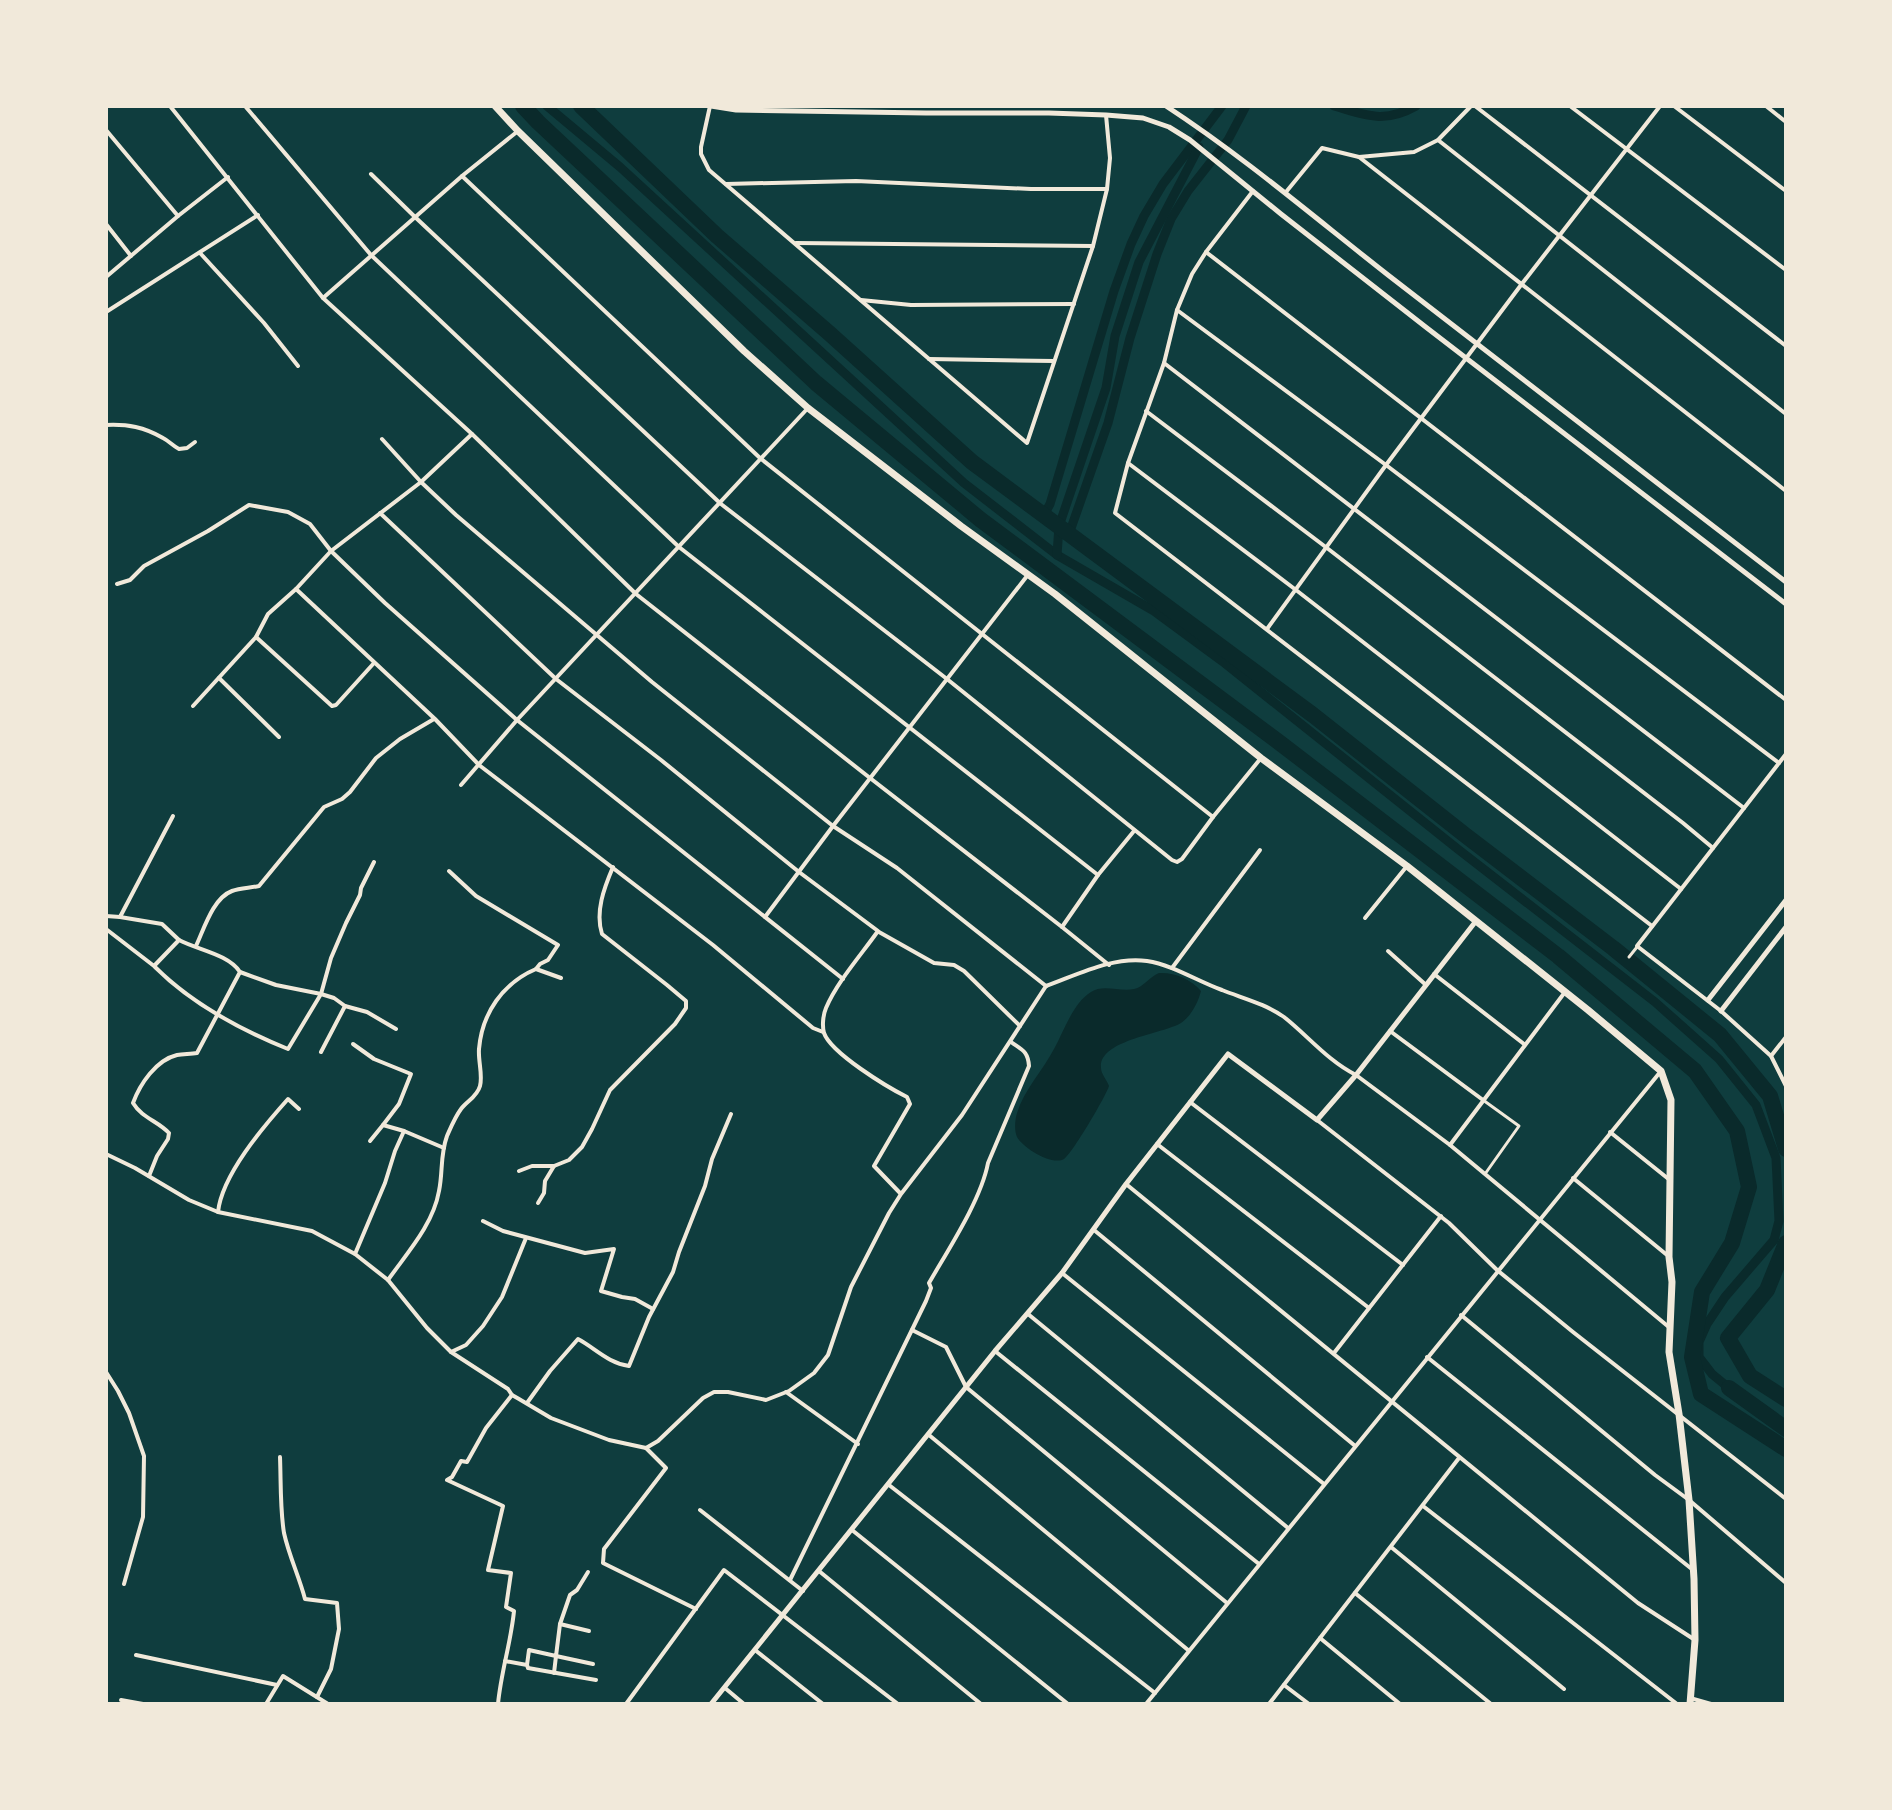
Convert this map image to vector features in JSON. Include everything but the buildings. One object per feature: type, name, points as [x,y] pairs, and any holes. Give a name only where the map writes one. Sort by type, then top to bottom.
[{"type":"main road","points":[[495,106],[744,351],[808,408],[961,526],[1029,574],[1261,758],[1407,866],[1661,1071],[1671,1100],[1669,1257],[1672,1282],[1669,1352],[1689,1500],[1693,1570],[1695,1640],[1690,1701]]},
{"type":"street","points":[[170,106],[323,298],[472,434],[636,594],[1109,965]]},
{"type":"street","points":[[245,106],[371,255],[679,547],[1098,875]]},
{"type":"street","points":[[1106,115],[1110,158],[1107,189],[1093,246],[1027,443],[724,184],[709,170],[701,154],[710,106],[752,110],[1049,113],[1106,115],[1150,119],[1190,140],[1467,359],[1786,604]]},
{"type":"street","points":[[1166,106],[1286,192],[1786,582]]},
{"type":"street","points":[[1286,192],[1322,148],[1359,157],[1414,152],[1438,140],[1473,106],[1786,346]]},
{"type":"street","points":[[1570,106],[1786,270]]},
{"type":"street","points":[[1267,629],[1421,418],[1660,106]]},
{"type":"street","points":[[1674,106],[1786,191]]},
{"type":"street","points":[[1766,106],[1786,122]]},
{"type":"street","points":[[106,130],[178,216]]},
{"type":"street","points":[[323,298],[518,131]]},
{"type":"street","points":[[1438,140],[1786,414]]},
{"type":"street","points":[[1359,157],[1786,491]]},
{"type":"street","points":[[371,174],[721,504],[1177,862],[1261,758]]},
{"type":"street","points":[[462,176],[760,458],[1213,817]]},
{"type":"street","points":[[106,277],[228,177]]},
{"type":"street","points":[[724,184],[856,181],[1031,189],[1107,189]]},
{"type":"street","points":[[1253,191],[1192,274],[1177,310],[1164,363],[1128,463],[1115,513],[1652,926]]},
{"type":"street","points":[[106,312],[258,215]]},
{"type":"street","points":[[106,224],[131,256]]},
{"type":"street","points":[[795,243],[1093,246]]},
{"type":"street","points":[[1206,252],[1786,700]]},
{"type":"street","points":[[200,253],[264,323],[298,366]]},
{"type":"street","points":[[860,299],[911,305],[1074,304]]},
{"type":"street","points":[[1177,310],[1779,763]]},
{"type":"street","points":[[929,359],[1054,361]]},
{"type":"street","points":[[1164,363],[1744,808]]},
{"type":"street","points":[[461,785],[517,720],[808,408]]},
{"type":"street","points":[[1146,411],[1713,848]]},
{"type":"street","points":[[106,425],[139,427],[166,439],[179,449],[195,442]]},
{"type":"street","points":[[193,706],[256,637],[268,614],[297,591],[331,551],[421,482],[472,434]]},
{"type":"street","points":[[382,439],[456,515],[652,682],[833,826],[897,868],[1046,986]]},
{"type":"street","points":[[1128,463],[1681,889]]},
{"type":"street","points":[[117,584],[130,580],[144,566],[249,505],[288,512],[310,524],[331,551],[385,603],[517,720],[843,979]]},
{"type":"street","points":[[380,513],[556,679],[878,931],[934,963],[954,965],[964,971],[1020,1026]]},
{"type":"street","points":[[765,917],[1029,574]]},
{"type":"street","points":[[297,591],[435,719],[479,765],[713,945],[813,1028],[824,1032]]},
{"type":"street","points":[[256,637],[332,706],[374,663]]},
{"type":"street","points":[[219,678],[279,737]]},
{"type":"street","points":[[196,946],[222,897],[237,889],[259,886],[324,807],[350,792],[376,758],[400,739],[435,719]]},
{"type":"street","points":[[1629,957],[1786,754]]},
{"type":"street","points":[[120,917],[173,816]]},
{"type":"street","points":[[1062,927],[1134,831]]},
{"type":"street","points":[[1172,968],[1260,850]]},
{"type":"street","points":[[106,929],[187,996],[244,1029],[288,1049],[321,994],[331,958],[374,862]]},
{"type":"street","points":[[1365,918],[1407,866]]},
{"type":"street","points":[[519,1171],[532,1166],[554,1166],[569,1160],[582,1147],[610,1090],[675,1024],[686,1008],[686,1001],[602,934],[599,915],[604,889],[613,867]]},
{"type":"street","points":[[388,1280],[429,1220],[439,1191],[444,1148],[456,1116],[474,1097],[481,1084],[479,1050],[492,1005],[508,986],[548,960],[558,945],[476,896],[449,871]]},
{"type":"street","points":[[1708,1000],[1786,900]]},
{"type":"street","points":[[107,917],[162,924],[179,940],[230,962],[240,972],[276,985],[334,998],[396,1029]]},
{"type":"street","points":[[1317,1120],[1476,921]]},
{"type":"street","points":[[1721,1011],[1786,927]]},
{"type":"street","points":[[878,931],[825,1010],[824,1032],[841,1054],[907,1097],[910,1104],[874,1166],[901,1194]]},
{"type":"street","points":[[154,966],[179,940]]},
{"type":"street","points":[[1637,946],[1708,1000],[1771,1056],[1786,1086]]},
{"type":"street","points":[[1388,951],[1426,985]]},
{"type":"street","points":[[646,1448],[714,1392],[766,1400],[786,1392],[814,1373],[828,1355],[851,1287],[889,1213],[962,1115],[1046,986],[1074,974],[1127,961],[1146,961],[1172,968],[1275,1012],[1338,1064],[1450,1145],[1670,1328]]},
{"type":"street","points":[[536,969],[561,978]]},
{"type":"street","points":[[149,1176],[169,1133],[136,1108],[133,1103],[136,1094],[143,1081],[166,1060],[177,1055],[197,1053],[240,972]]},
{"type":"street","points":[[1434,974],[1525,1044]]},
{"type":"street","points":[[1450,1145],[1565,992]]},
{"type":"street","points":[[321,1052],[345,1006]]},
{"type":"street","points":[[1390,1031],[1519,1126],[1485,1174]]},
{"type":"street","points":[[1771,1056],[1786,1037]]},
{"type":"street","points":[[790,1580],[912,1330],[931,1288],[929,1283],[986,1174],[1029,1066],[1029,1057],[1010,1041]]},
{"type":"street","points":[[353,1044],[374,1059],[411,1074],[399,1104],[370,1141]]},
{"type":"street","points":[[711,1704],[995,1351],[1062,1273],[1126,1184],[1228,1054],[1441,1216],[1497,1270],[1786,1499]]},
{"type":"street","points":[[1146,1704],[1661,1071]]},
{"type":"street","points":[[218,1212],[220,1196],[248,1148],[288,1099],[299,1109]]},
{"type":"street","points":[[1190,1102],[1403,1265]]},
{"type":"street","points":[[527,1403],[578,1339],[598,1353],[629,1366],[653,1309],[673,1272],[731,1114]]},
{"type":"street","points":[[383,1125],[444,1148]]},
{"type":"street","points":[[355,1254],[404,1131]]},
{"type":"street","points":[[1610,1132],[1671,1181]]},
{"type":"street","points":[[1157,1144],[1369,1308]]},
{"type":"street","points":[[106,1154],[189,1200],[218,1212],[312,1231],[355,1254],[388,1280],[451,1352],[508,1389],[512,1395],[551,1418],[609,1440],[646,1448],[666,1468],[604,1549],[603,1563],[696,1609]]},
{"type":"street","points":[[538,1203],[554,1166]]},
{"type":"street","points":[[1573,1178],[1669,1257]]},
{"type":"street","points":[[1126,1184],[1638,1603],[1695,1640]]},
{"type":"street","points":[[1334,1354],[1441,1216]]},
{"type":"street","points":[[483,1221],[503,1231],[585,1253],[614,1249],[601,1291],[635,1299],[653,1309]]},
{"type":"street","points":[[1094,1230],[1355,1446]]},
{"type":"street","points":[[451,1352],[466,1345],[483,1326],[502,1297],[526,1238]]},
{"type":"street","points":[[1062,1273],[1324,1484]]},
{"type":"street","points":[[1026,1313],[1288,1528]]},
{"type":"street","points":[[1461,1315],[1786,1583]]},
{"type":"street","points":[[912,1330],[946,1347],[966,1387],[1227,1603]]},
{"type":"street","points":[[995,1351],[1259,1564]]},
{"type":"street","points":[[1427,1357],[1693,1570]]},
{"type":"street","points":[[106,1372],[129,1413],[144,1456],[143,1517],[124,1584]]},
{"type":"street","points":[[786,1392],[858,1444]]},
{"type":"street","points":[[498,1704],[514,1611],[506,1607],[511,1573],[488,1570],[503,1506],[447,1480],[461,1461],[467,1462],[486,1428],[512,1395]]},
{"type":"street","points":[[929,1435],[1189,1650]]},
{"type":"street","points":[[280,1457],[284,1530],[290,1558],[305,1599],[337,1603],[339,1629],[334,1656],[317,1697]]},
{"type":"street","points":[[1269,1704],[1459,1458]]},
{"type":"street","points":[[889,1485],[1155,1693]]},
{"type":"street","points":[[1423,1506],[1677,1704]]},
{"type":"street","points":[[700,1510],[803,1591]]},
{"type":"street","points":[[852,1530],[1068,1704]]},
{"type":"street","points":[[1391,1547],[1564,1689]]},
{"type":"street","points":[[626,1704],[724,1570],[898,1704]]},
{"type":"street","points":[[819,1571],[981,1704]]},
{"type":"street","points":[[554,1673],[560,1624],[570,1595],[577,1590],[588,1572]]},
{"type":"street","points":[[1355,1593],[1491,1704]]},
{"type":"street","points":[[560,1624],[589,1631]]},
{"type":"street","points":[[1320,1638],[1400,1704]]},
{"type":"street","points":[[527,1665],[529,1650],[593,1664]]},
{"type":"street","points":[[755,1650],[823,1704]]},
{"type":"street","points":[[136,1655],[277,1685]]},
{"type":"street","points":[[505,1661],[596,1680]]},
{"type":"street","points":[[266,1704],[283,1676],[328,1704]]},
{"type":"street","points":[[1284,1685],[1309,1704]]},
{"type":"street","points":[[725,1688],[744,1704]]},
{"type":"street","points":[[121,1700],[143,1704]]},
{"type":"street","points":[[1690,1701],[1711,1704]]},
{"type":"water","points":[[1159,973],[1182,977],[1201,991],[1191,1013],[1172,1027],[1120,1044],[1103,1058],[1101,1070],[1109,1086],[1064,1159],[1045,1158],[1025,1146],[1015,1131],[1020,1105],[1079,1003],[1096,990],[1134,989]]},
{"type":"waterway","points":[[523,106],[816,383],[981,520],[1558,956],[1695,1071],[1737,1131],[1749,1187],[1732,1243],[1702,1292],[1692,1357],[1701,1394],[1786,1449]]},
{"type":"waterway","points":[[547,106],[620,167],[964,483],[1057,555],[1154,611],[1222,661],[1655,1002],[1719,1059],[1756,1105],[1776,1158],[1779,1221],[1774,1240],[1725,1297],[1699,1342],[1699,1357],[1712,1374],[1729,1388]]},
{"type":"waterway","points":[[581,106],[717,236],[972,462],[1313,715],[1720,1035],[1770,1096],[1786,1149]]},
{"type":"waterway","points":[[1222,106],[1163,184],[1144,216],[1114,291],[1050,504],[1044,515],[1069,534],[1108,423],[1130,338],[1171,219],[1188,191],[1228,140],[1246,106]]},
{"type":"waterway","points":[[1334,106],[1375,116],[1394,115],[1416,106]]},
{"type":"waterway","points":[[1057,555],[1059,526],[1106,388],[1115,336],[1139,262],[1199,147]]},
{"type":"waterway","points":[[1786,1243],[1767,1290],[1728,1338],[1750,1376],[1786,1399]]},
{"type":"waterway","points":[[1729,1388],[1786,1429]]}]
